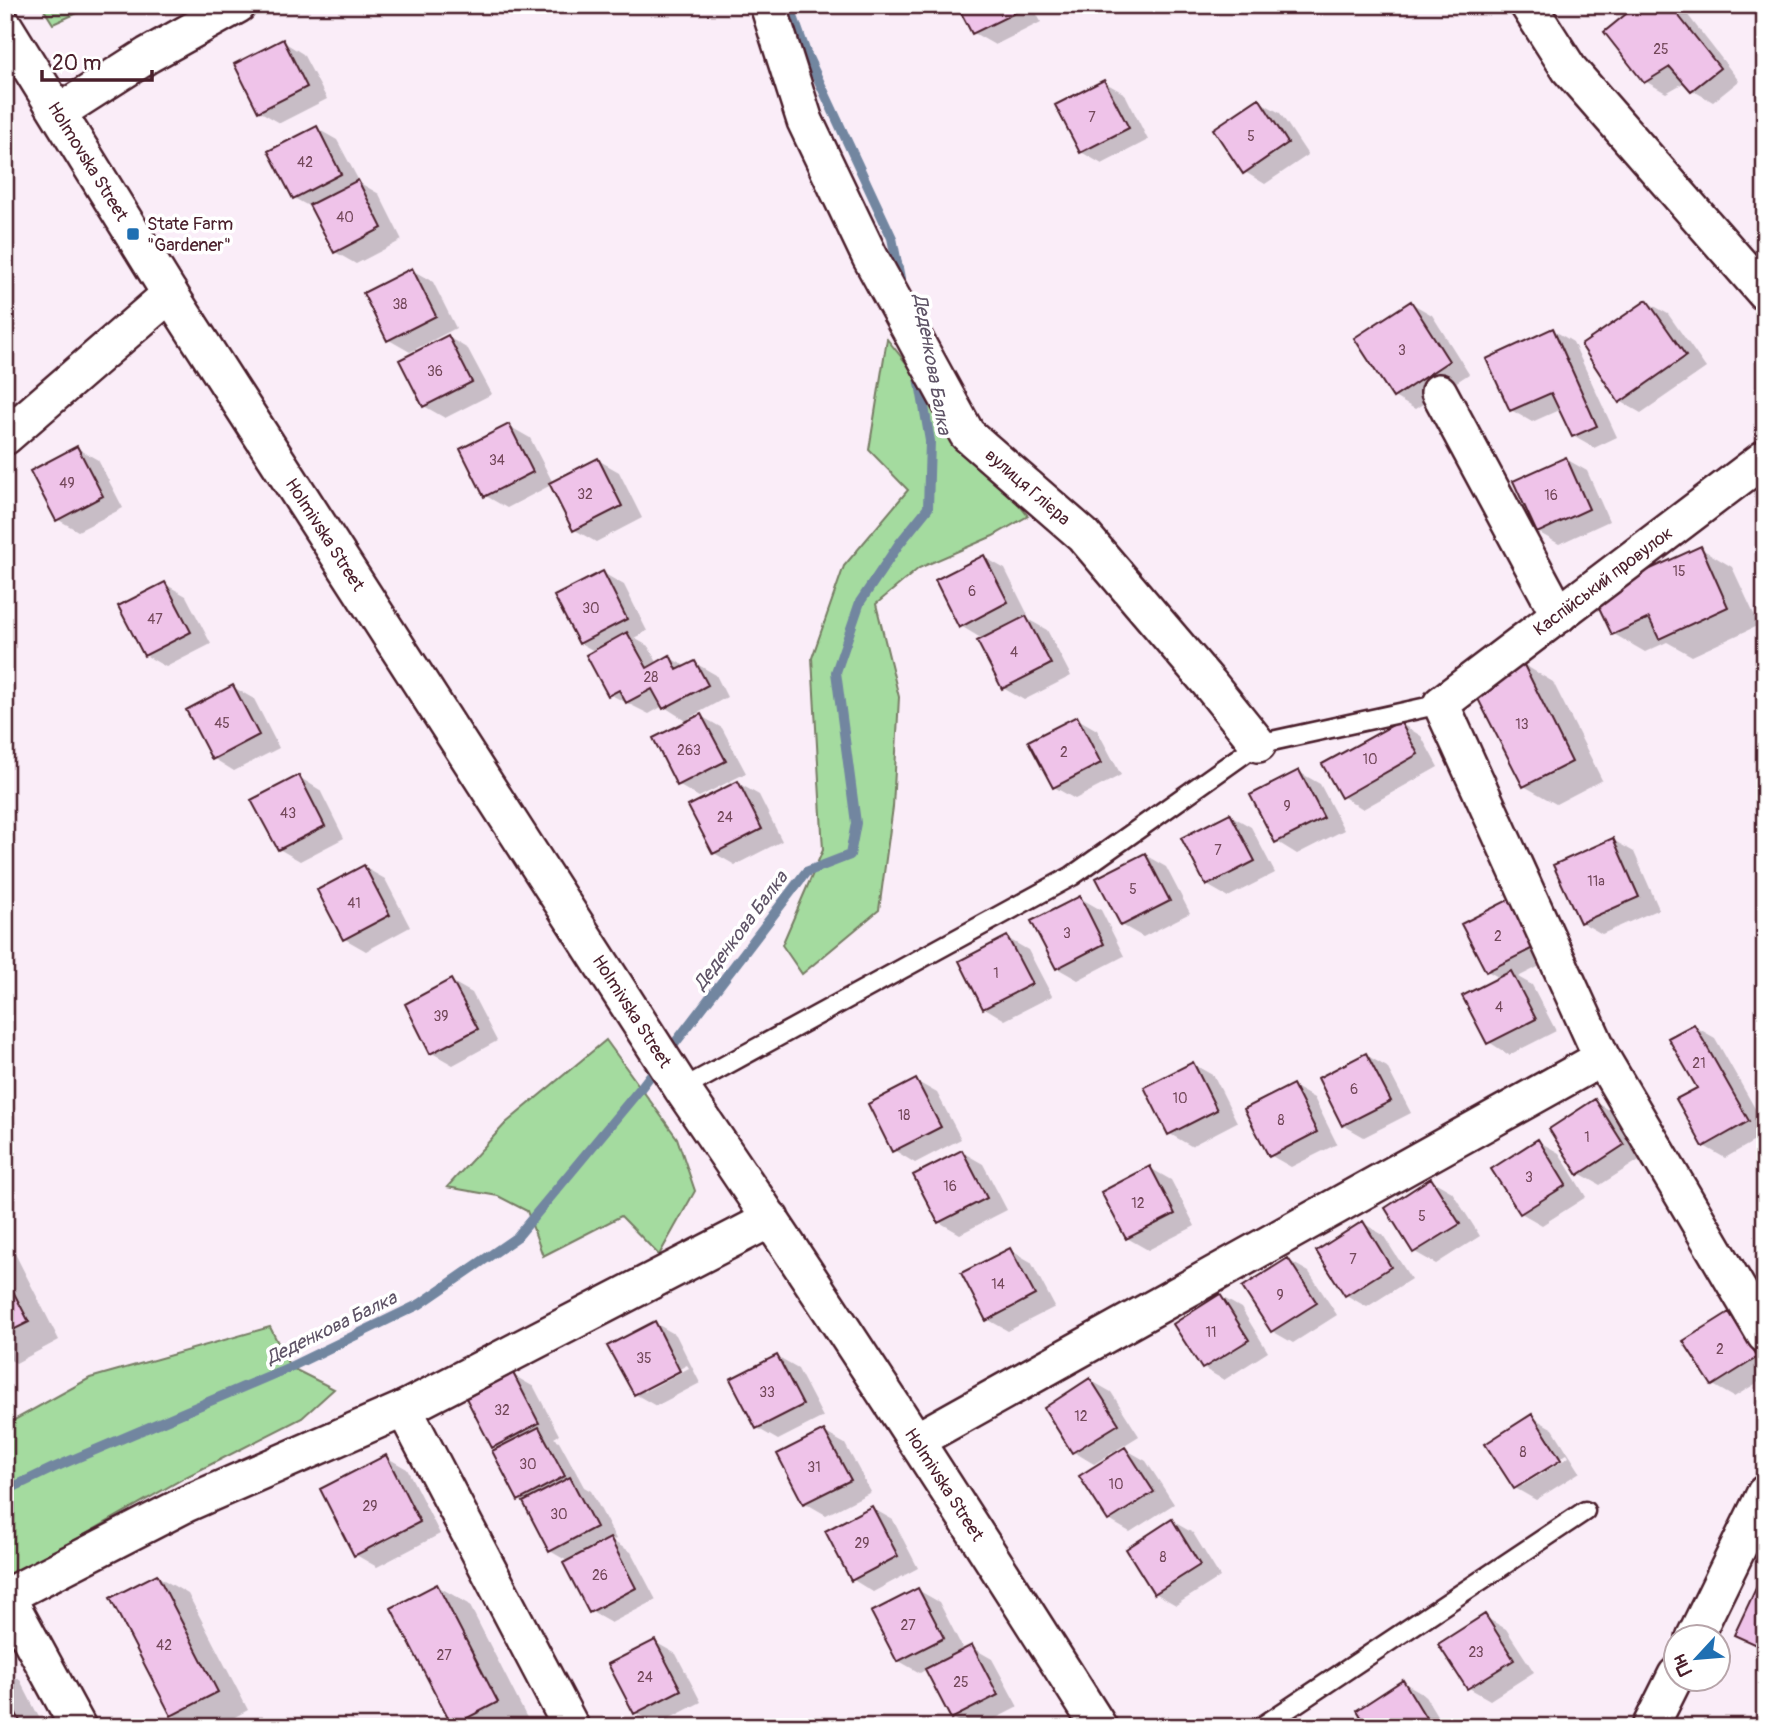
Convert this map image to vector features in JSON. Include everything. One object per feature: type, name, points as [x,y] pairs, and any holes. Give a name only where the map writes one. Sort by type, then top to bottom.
[{"type":"street","points":[[59,112],[149,55],[238,5]]},
{"type":"street","name":"вулиця Глієра","points":[[768,5],[805,121],[870,257],[967,434],[1083,535],[1258,744]]},
{"type":"street","points":[[1528,5],[1569,69],[1763,289]]},
{"type":"street","name":"Holmovska Street","points":[[5,27],[170,294]]},
{"type":"street","points":[[5,437],[170,294]]},
{"type":"street","name":"Holmivska Street","points":[[170,294],[682,1089],[917,1440],[1099,1727]]},
{"type":"street","points":[[1439,393],[1559,615]]},
{"type":"street","name":"Каспійський провулок","points":[[1441,704],[1765,458]]},
{"type":"street","points":[[1441,704],[1602,1058],[1765,1335]]},
{"type":"street","points":[[917,1440],[1602,1058]]},
{"type":"street","points":[[78,1727],[6,1595],[186,1504],[404,1409],[771,1219]]},
{"type":"street","points":[[404,1409],[570,1727]]},
{"type":"street","points":[[1700,1624],[1765,1493]]},
{"type":"street","points":[[1650,1727],[1666,1694]]},
{"type":"lane","points":[[682,1089],[1072,876],[1258,744],[1441,704]]},
{"type":"lane","points":[[1261,1727],[1585,1511]]},
{"type":"green space","points":[[41,5],[95,5],[53,24]]},
{"type":"green space","points":[[887,339],[1028,516],[993,536],[919,568],[876,604],[899,697],[893,807],[879,910],[802,974],[782,945],[823,850],[812,658],[844,566],[908,490],[869,450]]},
{"type":"green space","points":[[606,1040],[677,1138],[695,1191],[659,1255],[621,1216],[543,1256],[527,1211],[498,1196],[447,1187],[506,1123]]},
{"type":"green space","points":[[270,1327],[290,1367],[334,1389],[302,1418],[186,1477],[5,1580],[5,1425],[90,1378]]},
{"type":"building","points":[[957,5],[1019,5],[1021,10],[972,34]]},
{"type":"building","points":[[1637,5],[1670,5],[1720,68],[1691,91],[1670,67],[1644,83],[1604,32]]},
{"type":"building","points":[[283,39],[307,87],[258,112],[234,64]]},
{"type":"building","points":[[1104,80],[1129,128],[1080,153],[1055,105]]},
{"type":"building","points":[[1259,98],[1288,143],[1243,174],[1213,129]]},
{"type":"building","points":[[317,126],[341,174],[293,199],[268,151]]},
{"type":"building","points":[[358,180],[382,228],[334,253],[309,205]]},
{"type":"building","points":[[412,268],[436,316],[387,341],[363,293]]},
{"type":"building","points":[[1647,300],[1686,356],[1619,403],[1581,345]]},
{"type":"building","points":[[1411,301],[1449,361],[1393,398],[1354,338]]},
{"type":"building","points":[[1553,328],[1597,426],[1572,437],[1551,393],[1510,411],[1486,359]]},
{"type":"building","points":[[448,335],[472,382],[423,407],[399,360]]},
{"type":"building","points":[[509,424],[533,472],[484,497],[460,449]]},
{"type":"building","points":[[77,446],[103,496],[56,521],[30,471]]},
{"type":"building","points":[[1566,457],[1589,509],[1537,533],[1513,481]]},
{"type":"building","points":[[598,458],[622,506],[573,531],[549,483]]},
{"type":"building","points":[[1701,546],[1728,607],[1659,639],[1649,618],[1612,635],[1593,595]]},
{"type":"building","points":[[984,555],[1008,602],[959,628],[935,580]]},
{"type":"building","points":[[603,571],[627,619],[579,644],[554,596]]},
{"type":"building","points":[[165,582],[191,632],[144,656],[118,606]]},
{"type":"building","points":[[1026,616],[1051,664],[1002,689],[977,641]]},
{"type":"building","points":[[627,632],[647,668],[670,655],[677,670],[695,661],[708,685],[663,709],[652,689],[626,703],[619,690],[608,696],[586,655]]},
{"type":"building","points":[[1522,661],[1572,762],[1523,787],[1472,687]]},
{"type":"building","points":[[233,685],[259,735],[212,760],[186,710]]},
{"type":"building","points":[[701,714],[726,761],[677,786],[653,738]]},
{"type":"building","points":[[1077,716],[1101,763],[1053,788],[1028,741]]},
{"type":"building","points":[[1400,721],[1418,754],[1341,798],[1322,764]]},
{"type":"building","points":[[1299,770],[1324,818],[1275,843],[1250,795]]},
{"type":"building","points":[[299,775],[325,826],[278,850],[251,800]]},
{"type":"building","points":[[738,781],[762,829],[713,854],[688,806]]},
{"type":"building","points":[[1230,813],[1255,861],[1206,886],[1181,838]]},
{"type":"building","points":[[1613,838],[1639,897],[1580,923],[1553,865]]},
{"type":"building","points":[[1145,853],[1170,901],[1121,926],[1096,878]]},
{"type":"building","points":[[364,865],[390,915],[343,940],[317,890]]},
{"type":"building","points":[[1080,896],[1104,944],[1056,969],[1031,921]]},
{"type":"building","points":[[1510,899],[1535,947],[1486,972],[1461,924]]},
{"type":"building","points":[[1007,936],[1032,984],[983,1009],[959,961]]},
{"type":"building","points":[[1511,971],[1536,1019],[1487,1044],[1462,996]]},
{"type":"building","points":[[451,979],[478,1029],[430,1054],[405,1004]]},
{"type":"building","points":[[1694,1024],[1749,1121],[1703,1147],[1676,1099],[1697,1088],[1668,1038]]},
{"type":"building","points":[[1366,1053],[1391,1101],[1342,1126],[1318,1078]]},
{"type":"building","points":[[1193,1062],[1217,1110],[1168,1135],[1144,1087]]},
{"type":"building","points":[[916,1079],[941,1127],[892,1152],[868,1104]]},
{"type":"building","points":[[1293,1084],[1317,1132],[1269,1157],[1244,1109]]},
{"type":"building","points":[[1595,1099],[1624,1145],[1578,1175],[1549,1129]]},
{"type":"building","points":[[1538,1139],[1566,1185],[1520,1214],[1491,1169]]},
{"type":"building","points":[[962,1150],[987,1198],[938,1223],[913,1175]]},
{"type":"building","points":[[1150,1166],[1175,1214],[1126,1239],[1101,1192]]},
{"type":"building","points":[[1431,1178],[1460,1224],[1413,1253],[1385,1208]]},
{"type":"building","points":[[1363,1221],[1391,1267],[1345,1296],[1316,1251]]},
{"type":"building","points":[[1010,1248],[1035,1295],[986,1321],[961,1273]]},
{"type":"building","points":[[1288,1258],[1317,1303],[1271,1332],[1242,1287]]},
{"type":"building","points":[[5,1276],[29,1322],[5,1334]]},
{"type":"building","points":[[1220,1294],[1249,1340],[1202,1369],[1173,1324]]},
{"type":"building","points":[[1729,1312],[1758,1357],[1712,1386],[1683,1341]]},
{"type":"building","points":[[655,1321],[680,1371],[634,1395],[607,1346]]},
{"type":"building","points":[[777,1355],[803,1405],[756,1429],[730,1379]]},
{"type":"building","points":[[513,1373],[539,1423],[492,1448],[466,1398]]},
{"type":"building","points":[[1090,1378],[1119,1424],[1072,1453],[1044,1408]]},
{"type":"building","points":[[1532,1414],[1561,1460],[1514,1489],[1485,1444]]},
{"type":"building","points":[[539,1427],[565,1476],[518,1501],[492,1451]]},
{"type":"building","points":[[824,1430],[851,1480],[803,1504],[777,1454]]},
{"type":"building","points":[[1125,1447],[1154,1492],[1108,1521],[1079,1476]]},
{"type":"building","points":[[386,1455],[420,1522],[354,1556],[320,1489]]},
{"type":"building","points":[[570,1477],[596,1527],[549,1552],[523,1502]]},
{"type":"building","points":[[872,1506],[898,1556],[851,1581],[825,1531]]},
{"type":"building","points":[[1172,1519],[1200,1565],[1154,1594],[1126,1549]]},
{"type":"building","points":[[610,1538],[636,1588],[589,1613],[563,1563]]},
{"type":"building","points":[[157,1574],[218,1692],[171,1716],[110,1598]]},
{"type":"building","points":[[437,1584],[498,1702],[452,1726],[391,1608]]},
{"type":"building","points":[[1757,1586],[1765,1590],[1765,1649],[1734,1635]]},
{"type":"building","points":[[918,1588],[944,1638],[897,1662],[871,1612]]},
{"type":"building","points":[[1485,1614],[1514,1660],[1467,1689],[1438,1644]]},
{"type":"building","points":[[655,1640],[681,1690],[634,1714],[608,1664]]},
{"type":"building","points":[[972,1645],[998,1695],[951,1719],[925,1669]]},
{"type":"building","points":[[1403,1680],[1431,1726],[1367,1727],[1357,1710]]},
{"type":"building","points":[[5,1692],[23,1727],[5,1727]]},
{"type":"waterway","name":"Деденкова Балка","points":[[789,5],[806,53],[892,238],[902,288]]},
{"type":"waterway","name":"Деденкова Балка","points":[[5,1491],[290,1367],[420,1304],[517,1237],[640,1089],[806,872],[850,855],[856,823],[836,672],[860,602],[899,544],[928,508],[930,441],[918,372]]},
{"type":"place","name":"State Farm \"Gardener\"","points":[[133,234]]}]
